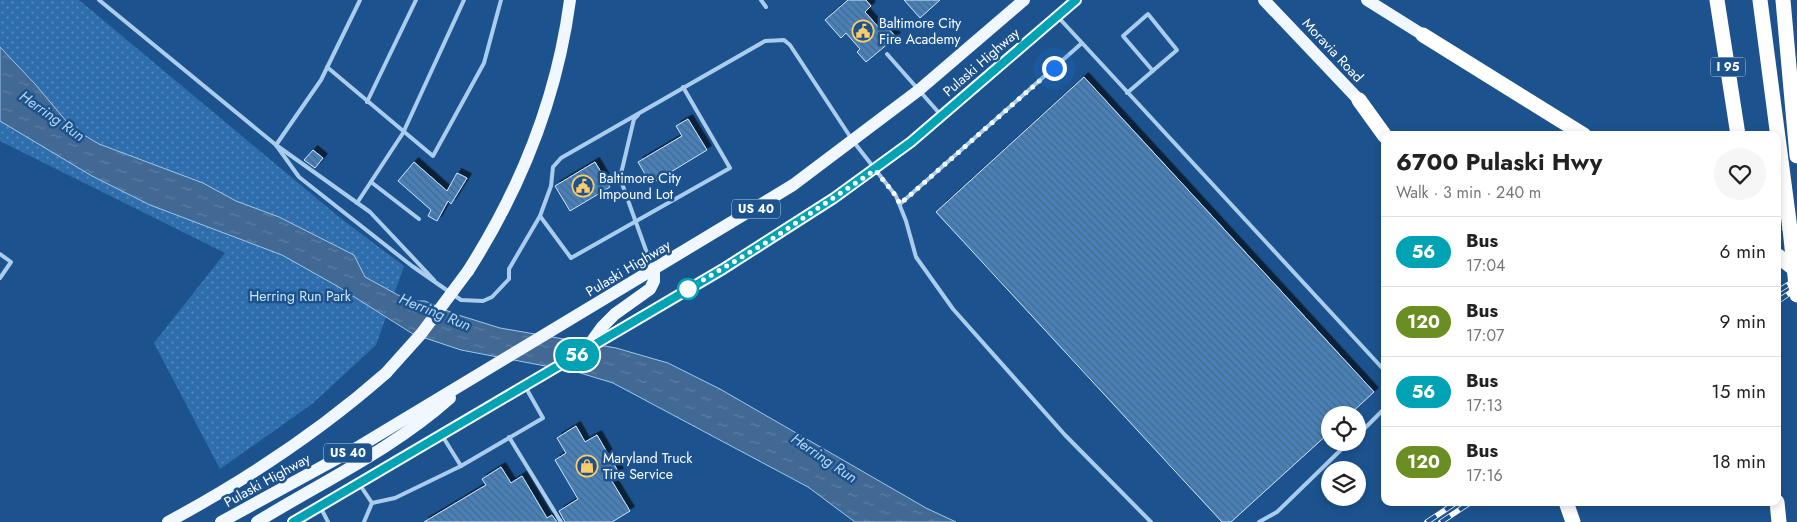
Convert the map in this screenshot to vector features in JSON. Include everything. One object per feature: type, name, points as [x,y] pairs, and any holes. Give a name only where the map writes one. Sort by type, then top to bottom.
[{"type":"highway","name":"I 95","points":[[1717,0],[1737,131]]},
{"type":"highway","points":[[1760,0],[1777,131]]},
{"type":"highway","points":[[1783,0],[1797,156]]},
{"type":"highway","points":[[1423,35],[1577,131]]},
{"type":"highway","points":[[1359,100],[1381,131]]},
{"type":"highway","points":[[1781,160],[1797,295]]},
{"type":"highway","points":[[1781,258],[1797,271]]},
{"type":"highway","points":[[1778,506],[1779,522]]},
{"type":"main road","points":[[168,522],[272,461],[353,402],[386,373],[437,315],[468,271],[507,206],[536,140],[562,47],[570,0]]},
{"type":"main road","name":"Pulaski Highway","points":[[221,522],[344,455],[776,196],[853,141],[919,90],[1024,0]]},
{"type":"main road","name":"Pulaski Highway","points":[[293,522],[772,239],[875,170],[942,116],[1076,0]]},
{"type":"main road","name":"Moravia Road","points":[[1264,0],[1359,100]]},
{"type":"main road","points":[[1367,0],[1423,35]]},
{"type":"main road","points":[[586,349],[602,327],[650,289],[654,281],[654,270]]},
{"type":"main road","points":[[257,522],[385,447],[427,418],[472,378]]},
{"type":"lane","points":[[99,0],[276,145],[370,212],[441,287]]},
{"type":"lane","points":[[276,145],[327,67],[360,0]]},
{"type":"lane","points":[[367,102],[416,0]]},
{"type":"lane","points":[[357,204],[403,133],[464,0]]},
{"type":"lane","points":[[327,67],[403,133],[434,156],[484,63],[501,0]]},
{"type":"lane","points":[[761,0],[766,7]]},
{"type":"lane","points":[[1127,93],[1153,71],[1177,50],[1148,14],[1123,36],[1153,71]]},
{"type":"lane","points":[[1058,16],[1381,367]]},
{"type":"lane","points":[[276,145],[299,177],[441,287],[461,300],[483,301],[492,297],[509,279],[509,269],[540,216],[551,186],[553,166],[561,158],[765,41],[784,40],[790,45],[853,141],[896,196],[916,257],[953,309],[1065,435],[1151,522]]},
{"type":"lane","points":[[900,204],[1082,43]]},
{"type":"lane","points":[[887,54],[942,116]]},
{"type":"lane","points":[[540,216],[571,258],[730,168],[683,87]]},
{"type":"lane","points":[[643,110],[634,119],[620,178],[654,270]]},
{"type":"lane","points":[[371,182],[419,219]]},
{"type":"lane","points":[[0,254],[11,262],[0,278]]},
{"type":"lane","points":[[372,503],[396,498],[461,466],[543,418],[525,386]]},
{"type":"lane","points":[[1366,427],[1381,412]]},
{"type":"lane","points":[[442,435],[461,466]]},
{"type":"lane","points":[[509,437],[561,522]]},
{"type":"lane","points":[[1259,522],[1276,512],[1340,451]]},
{"type":"lane","points":[[359,484],[372,503]]},
{"type":"lane","points":[[364,522],[372,503]]},
{"type":"lane","points":[[320,506],[328,522]]},
{"type":"green space","name":"Herring Run Park","points":[[0,0],[79,0],[339,217],[404,266],[376,345],[312,404],[220,469],[154,343],[225,253],[0,141]]},
{"type":"water","name":"Herring Run","points":[[0,47],[35,84],[72,128],[99,144],[203,183],[236,201],[279,217],[354,255],[365,277],[409,301],[425,301],[455,314],[500,328],[616,348],[668,363],[720,389],[926,508],[956,522],[855,522],[808,487],[613,383],[577,372],[461,350],[413,334],[337,286],[282,255],[150,205],[92,176],[0,121]]},
{"type":"building","name":"Baltimore City Fire Academy","points":[[848,0],[866,0],[871,6],[865,12],[881,30],[886,26],[896,37],[866,62],[857,52],[860,49],[846,33],[841,38],[825,20]]},
{"type":"building","points":[[904,0],[940,0],[920,18]]},
{"type":"building","points":[[1084,77],[1374,392],[1359,406],[1321,406],[1321,440],[1231,522],[1222,522],[936,212]]},
{"type":"building","points":[[688,119],[707,150],[651,184],[638,162],[682,136],[676,126]]},
{"type":"building","points":[[313,150],[323,158],[315,168],[304,160]]},
{"type":"building","points":[[414,162],[447,191],[457,173],[467,178],[451,204],[448,201],[437,221],[428,216],[431,210],[398,181]]},
{"type":"building","name":"Baltimore City Impound Lot","points":[[595,162],[610,187],[570,211],[555,186]]},
{"type":"building","points":[[576,426],[585,442],[597,435],[619,473],[610,478],[630,511],[612,522],[565,522],[559,511],[578,499],[555,460],[566,453],[557,438]]},
{"type":"building","points":[[501,467],[511,483],[522,476],[547,518],[552,515],[557,522],[424,522],[486,485],[482,479]]},
{"type":"railway","points":[[1781,289],[1797,279]]},
{"type":"railway","points":[[1781,299],[1797,288]]},
{"type":"railway","points":[[1427,522],[1451,506]]},
{"type":"railway","points":[[1441,522],[1465,506]]},
{"type":"bus line","name":"56","points":[[293,522],[723,269],[834,198],[911,142],[1076,0]]},
{"type":"place","name":"Baltimore City Fire Academy","points":[[863,31]]},
{"type":"place","name":"Baltimore City Impound Lot","points":[[583,186]]},
{"type":"place","name":"Maryland Truck Tire Service","points":[[587,466]]},
{"type":"route","points":[[688,289],[772,239],[875,170],[896,196],[900,204],[1054,68]]}]
